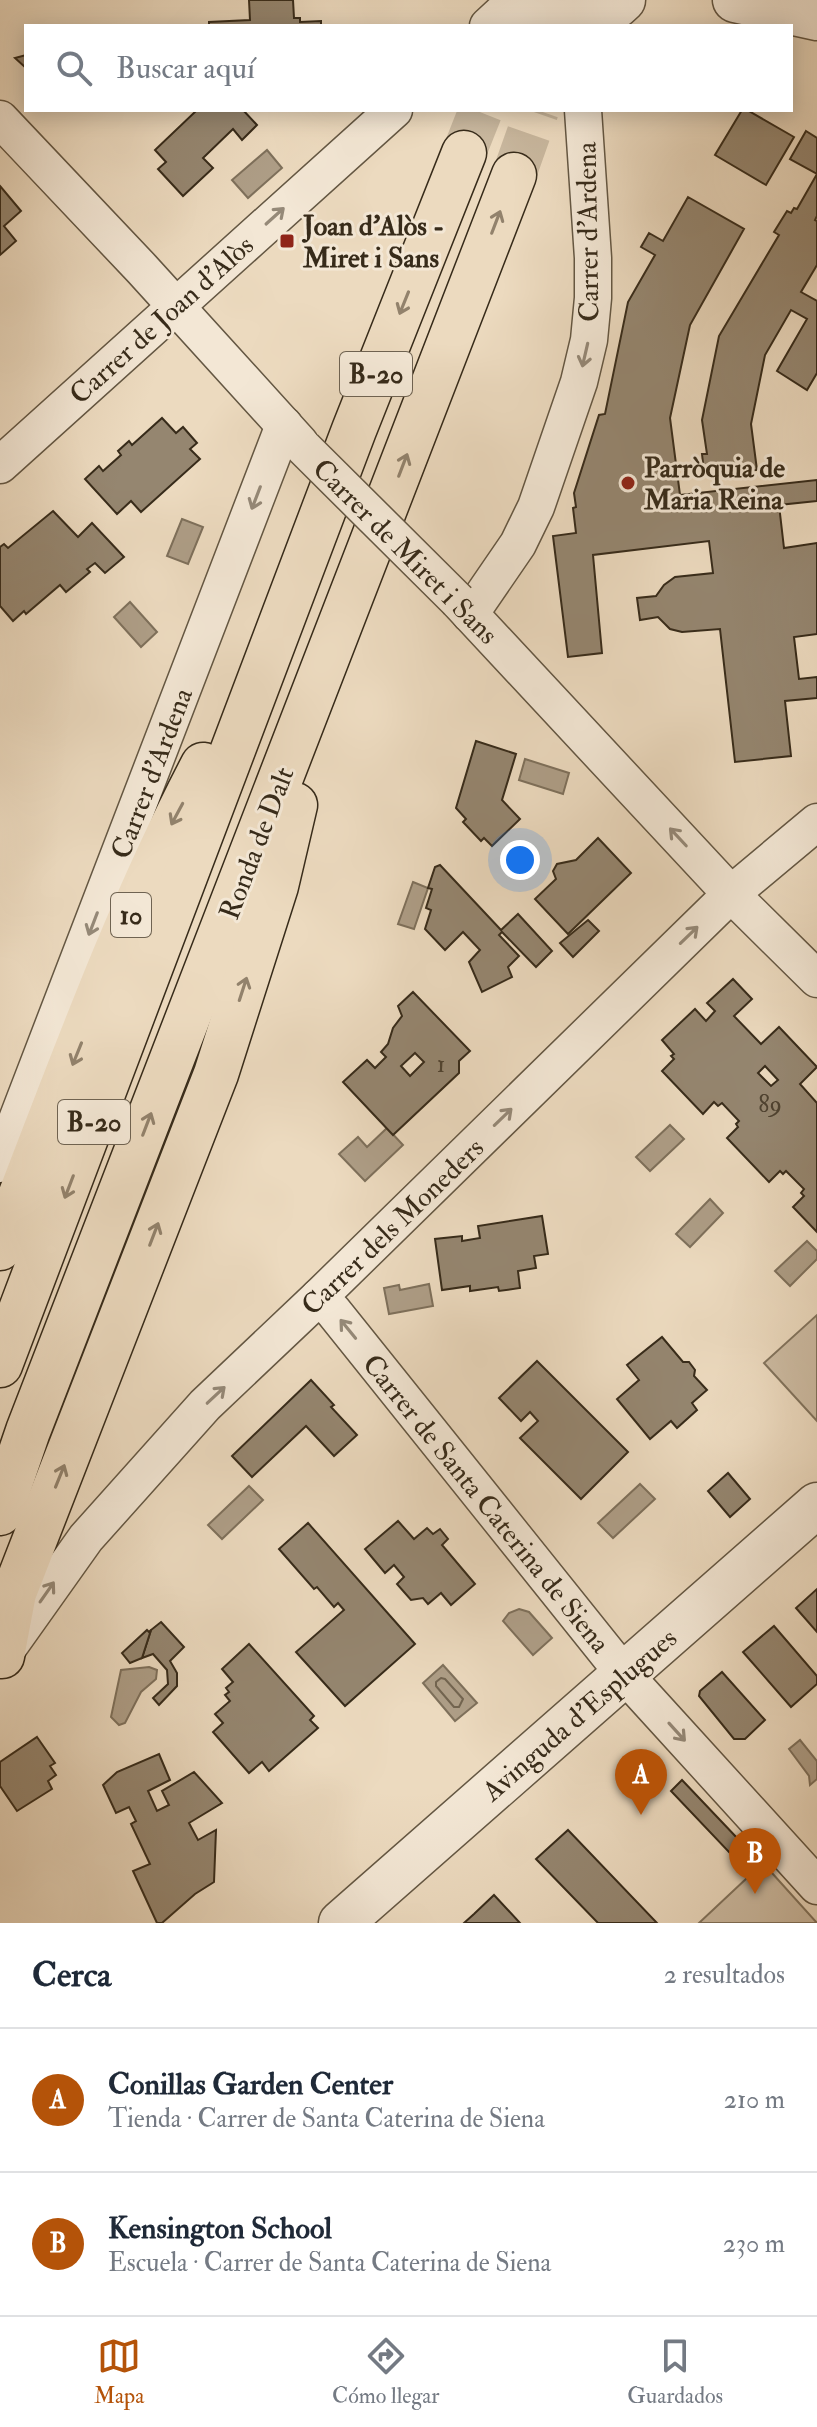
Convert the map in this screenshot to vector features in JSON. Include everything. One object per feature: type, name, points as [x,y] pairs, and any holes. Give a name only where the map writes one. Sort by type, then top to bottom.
[{"type":"highway","name":"Ronda de Dalt","points":[[0,1365],[291,596],[464,153]]},
{"type":"highway","name":"Ronda de Dalt","points":[[0,1513],[34,1417],[514,175]]},
{"type":"highway","name":"10","points":[[0,1248],[167,832],[291,596]]},
{"type":"highway","points":[[1,1658],[14,1593],[216,1074],[276,886],[320,680]]},
{"type":"street","points":[[490,24],[518,0],[535,13],[577,24],[604,14],[623,0]]},
{"type":"street","points":[[735,0],[817,18]]},
{"type":"street","name":"Carrer de Joan d'Alòs","points":[[0,465],[392,112]]},
{"type":"street","name":"Carrer d'Ardena","points":[[464,607],[496,578],[524,532],[536,507],[579,382],[589,340],[593,298],[583,112]]},
{"type":"street","name":"Carrer de Miret i Sans","points":[[0,119],[294,436],[464,607],[731,894],[817,979]]},
{"type":"street","name":"Carrer d'Ardena","points":[[0,1164],[294,436]]},
{"type":"street","name":"Carrer dels Moneders","points":[[1,1658],[86,1538],[205,1405],[731,894],[817,822]]},
{"type":"street","name":"Carrer de Santa Caterina de Siena","points":[[319,1297],[624,1674],[817,1886]]},
{"type":"street","name":"Avinguda d'Esplugues","points":[[341,1923],[817,1505]]},
{"type":"shaded area","points":[[817,1315],[817,1421],[764,1363]]},
{"type":"shaded area","points":[[763,1863],[817,1923],[699,1923]]},
{"type":"water","points":[[267,150],[282,168],[248,198],[232,180]]},
{"type":"water","points":[[182,519],[203,527],[188,564],[167,556]]},
{"type":"water","points":[[130,602],[157,632],[141,647],[114,617]]},
{"type":"water","points":[[525,759],[569,773],[563,794],[519,780]]},
{"type":"water","points":[[413,882],[428,888],[414,929],[398,924]]},
{"type":"water","points":[[670,1125],[684,1139],[650,1171],[636,1157]]},
{"type":"water","points":[[387,1128],[403,1145],[365,1181],[339,1154],[358,1137],[367,1147]]},
{"type":"water","points":[[710,1199],[723,1213],[690,1247],[676,1234]]},
{"type":"water","points":[[807,1241],[817,1251],[817,1259],[790,1286],[775,1271]]},
{"type":"water","points":[[429,1284],[433,1306],[389,1314],[384,1288],[399,1285],[400,1290]]},
{"type":"water","points":[[640,1484],[655,1499],[613,1538],[598,1523]]},
{"type":"water","points":[[249,1486],[263,1500],[222,1539],[208,1525]]},
{"type":"water","points":[[519,1609],[529,1612],[552,1638],[533,1655],[503,1621],[509,1613]]},
{"type":"water","points":[[443,1665],[477,1703],[455,1721],[423,1683]]},
{"type":"water","points":[[149,1667],[157,1670],[156,1679],[141,1692],[125,1723],[119,1725],[111,1717],[121,1670]]},
{"type":"water","points":[[800,1740],[817,1761],[817,1779],[810,1785],[809,1776],[789,1749]]},
{"type":"building","points":[[249,0],[293,0],[294,18],[300,18],[300,22],[321,21],[321,24],[209,24],[250,20]]},
{"type":"building","points":[[24,56],[24,66],[15,58]]},
{"type":"building","points":[[195,112],[245,112],[257,125],[242,140],[233,129],[203,158],[213,168],[183,196],[158,169],[166,162],[155,150]]},
{"type":"building","points":[[741,112],[750,112],[794,137],[766,185],[715,155]]},
{"type":"building","points":[[806,131],[817,138],[817,174],[790,159]]},
{"type":"building","points":[[817,174],[817,265],[801,292],[817,301],[817,373],[807,390],[777,371],[807,319],[791,310],[765,355],[751,424],[757,470],[710,476],[709,471],[704,471],[702,454],[707,454],[702,420],[719,336],[779,235],[774,232],[787,211],[791,213],[794,208],[797,209]]},
{"type":"building","points":[[0,186],[21,211],[4,226],[16,241],[0,255]]},
{"type":"building","name":"Parròquia de Maria Reina","points":[[688,197],[744,229],[690,325],[670,418],[680,495],[817,480],[817,501],[779,505],[784,548],[817,543],[817,634],[794,637],[799,679],[817,677],[817,698],[785,701],[791,756],[735,762],[720,629],[682,632],[670,629],[658,617],[640,620],[637,598],[656,596],[675,577],[713,573],[709,541],[593,555],[602,653],[568,657],[553,536],[576,533],[574,493],[599,415],[605,414],[628,302],[655,255],[641,247],[649,233],[663,241]]},
{"type":"building","points":[[162,418],[176,433],[183,427],[197,443],[190,449],[200,459],[141,512],[131,501],[117,514],[85,479],[99,466],[103,471],[121,455],[118,451],[129,441],[132,445]]},
{"type":"building","points":[[53,511],[78,537],[92,523],[124,557],[105,573],[95,563],[87,569],[90,572],[66,592],[60,585],[13,621],[0,606],[0,547],[4,544],[8,548]]},
{"type":"building","points":[[476,741],[516,754],[502,800],[520,819],[492,846],[484,838],[481,841],[463,822],[466,819],[456,808]]},
{"type":"building","points":[[598,838],[631,873],[568,934],[535,899],[556,879],[553,871],[557,864],[576,860]]},
{"type":"building","points":[[440,865],[501,930],[518,914],[552,951],[536,967],[502,932],[499,935],[519,956],[508,967],[512,977],[482,992],[469,962],[480,950],[463,932],[445,950],[425,929],[431,910],[426,908],[432,889],[428,888],[435,867]]},
{"type":"building","points":[[588,920],[599,931],[573,957],[560,943]]},
{"type":"building","points":[[733,979],[752,999],[734,1016],[761,1044],[779,1027],[817,1067],[800,1084],[817,1103],[817,1232],[793,1207],[804,1196],[801,1193],[804,1189],[786,1171],[783,1174],[780,1171],[769,1182],[727,1138],[738,1127],[736,1124],[739,1121],[722,1103],[718,1106],[714,1102],[703,1114],[662,1071],[674,1059],[671,1056],[674,1054],[662,1040],[695,1009],[706,1021],[715,1011],[707,1003]],"holes":[[[765,1066],[778,1080],[771,1086],[758,1073]]]},
{"type":"building","points":[[413,992],[470,1051],[459,1061],[459,1073],[393,1135],[343,1082],[367,1060],[375,1068],[386,1057],[381,1052],[402,1016],[398,1006]],"holes":[[[415,1053],[424,1062],[410,1076],[401,1066]]]},
{"type":"building","points":[[542,1216],[548,1254],[534,1256],[536,1268],[518,1271],[520,1288],[470,1291],[470,1286],[442,1290],[435,1239],[462,1236],[462,1241],[480,1238],[478,1226]]},
{"type":"building","points":[[662,1337],[683,1362],[689,1362],[695,1370],[694,1376],[707,1390],[692,1403],[697,1410],[677,1428],[671,1421],[650,1439],[617,1399],[639,1380],[627,1365]]},
{"type":"building","points":[[537,1361],[628,1452],[581,1499],[520,1438],[538,1421],[530,1412],[521,1421],[499,1398]]},
{"type":"building","points":[[311,1380],[357,1435],[334,1456],[306,1426],[252,1477],[232,1456]]},
{"type":"building","points":[[728,1473],[750,1499],[730,1517],[708,1491]]},
{"type":"building","points":[[398,1521],[414,1539],[427,1528],[433,1534],[440,1529],[448,1539],[442,1545],[475,1584],[451,1605],[441,1593],[428,1604],[423,1598],[411,1600],[397,1584],[404,1577],[394,1565],[385,1573],[365,1549]]},
{"type":"building","points":[[308,1523],[415,1644],[345,1706],[296,1652],[344,1610],[338,1603],[334,1607],[317,1587],[314,1589],[279,1549]]},
{"type":"building","points":[[817,1589],[817,1632],[796,1608]]},
{"type":"building","points":[[161,1622],[184,1647],[170,1661],[177,1673],[177,1686],[159,1705],[153,1698],[168,1684],[167,1670],[153,1654],[142,1658],[151,1630]]},
{"type":"building","points":[[774,1626],[817,1676],[817,1684],[791,1707],[743,1652]]},
{"type":"building","points":[[147,1630],[151,1630],[142,1658],[130,1663],[122,1653]]},
{"type":"building","points":[[249,1644],[314,1716],[310,1720],[318,1728],[269,1771],[262,1762],[249,1773],[213,1732],[223,1723],[215,1714],[230,1701],[225,1695],[229,1692],[226,1688],[233,1682],[222,1669]]},
{"type":"building","points":[[722,1672],[765,1720],[745,1739],[734,1739],[699,1696],[700,1691]]},
{"type":"building","points":[[37,1737],[55,1763],[50,1766],[56,1775],[48,1781],[52,1789],[17,1811],[0,1786],[0,1762]]},
{"type":"building","points":[[159,1754],[170,1780],[148,1791],[157,1811],[169,1805],[162,1791],[194,1772],[222,1803],[189,1823],[198,1840],[216,1830],[214,1882],[162,1923],[157,1923],[133,1871],[150,1864],[131,1824],[136,1821],[129,1807],[116,1813],[103,1785],[117,1772]]},
{"type":"building","points":[[682,1780],[758,1860],[746,1870],[671,1791]]},
{"type":"building","points":[[568,1830],[657,1923],[598,1923],[536,1859]]},
{"type":"building","points":[[494,1895],[520,1923],[464,1923],[474,1914]]},
{"type":"tunnel","points":[[464,153],[480,112]]},
{"type":"tunnel","points":[[514,175],[536,112]]},
{"type":"place","name":"Joan d'Alòs - Miret i Sans","points":[[287,241]]},
{"type":"place","name":"Parròquia de Maria Reina","points":[[628,483]]},
{"type":"place","name":"Conillas Garden Center","points":[[641,1815]]},
{"type":"place","name":"Kensington School","points":[[755,1894]]}]
